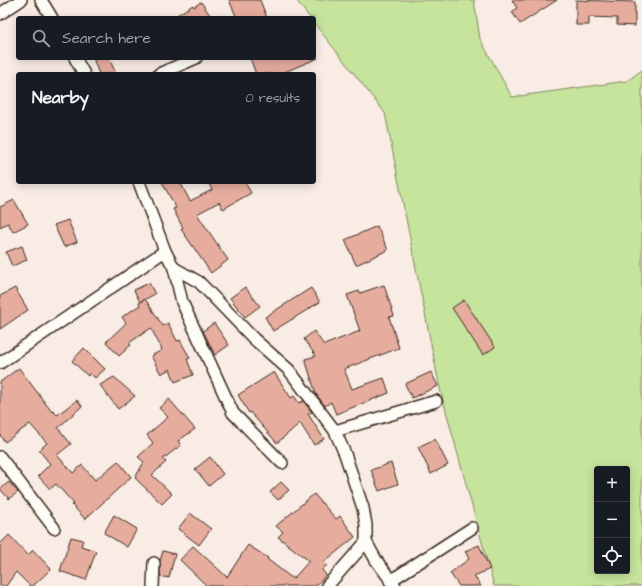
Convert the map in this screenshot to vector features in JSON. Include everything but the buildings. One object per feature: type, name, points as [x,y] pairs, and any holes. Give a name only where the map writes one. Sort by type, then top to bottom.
[{"type":"street","points":[[0,14],[21,0]]},
{"type":"street","points":[[41,0],[51,16]]},
{"type":"street","points":[[76,60],[83,72]]},
{"type":"street","points":[[164,72],[191,60]]},
{"type":"street","points":[[140,184],[165,251],[174,268],[182,302],[232,413],[282,463]]},
{"type":"street","points":[[0,363],[165,251]]},
{"type":"street","points":[[174,268],[199,282],[254,339],[285,366],[335,431],[345,454],[363,508],[366,525],[366,542],[393,584],[472,528]]},
{"type":"street","points":[[335,431],[436,401]]},
{"type":"street","points":[[0,457],[54,528]]},
{"type":"street","points":[[327,586],[366,542]]},
{"type":"street","points":[[154,563],[154,586]]},
{"type":"green space","points":[[296,0],[474,0],[480,39],[512,97],[627,81],[642,70],[642,586],[494,586],[440,389],[385,113],[316,26],[316,16],[308,16]]}]
